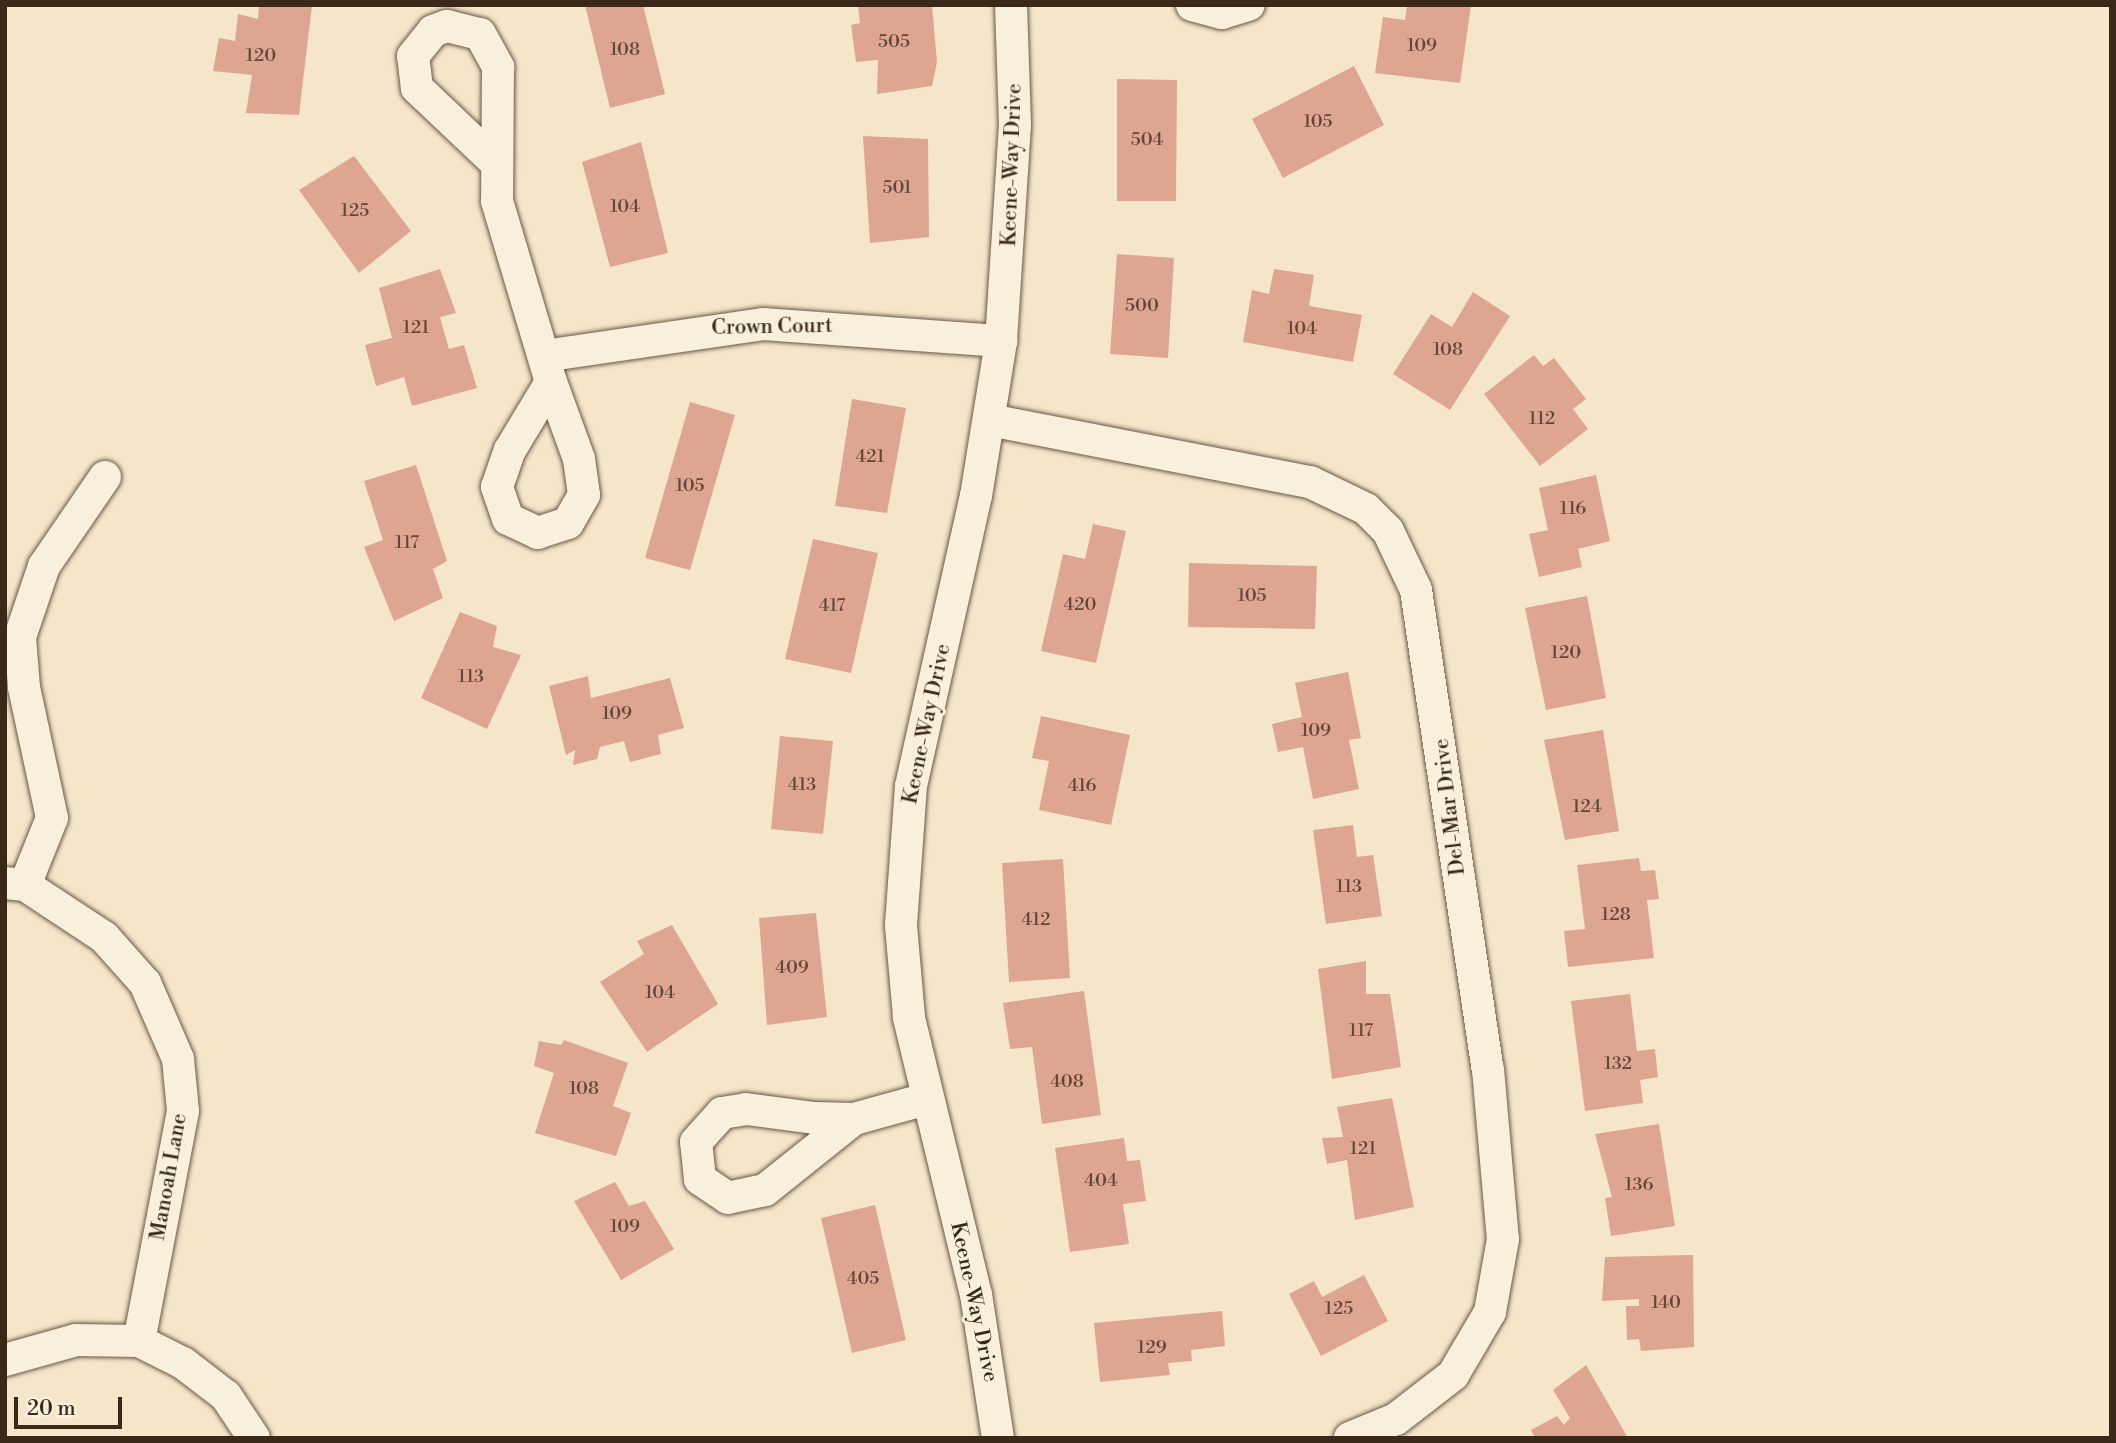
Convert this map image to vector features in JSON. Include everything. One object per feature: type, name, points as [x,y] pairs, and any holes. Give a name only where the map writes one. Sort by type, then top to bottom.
[{"type":"street","name":"Keene-Way Drive","points":[[998,1438],[976,1295],[926,1099],[903,960],[905,832],[989,420],[1001,341],[1015,125],[1011,5]]},
{"type":"street","points":[[1192,5],[1222,13],[1249,5]]},
{"type":"street","name":"Crown Court","points":[[495,162],[506,239],[548,369],[763,324],[1001,341]]},
{"type":"street","name":"Del-Mar Drive","points":[[989,420],[1244,465],[1329,490],[1366,509],[1388,531],[1416,590],[1488,1069],[1503,1239],[1490,1312],[1452,1375],[1396,1419],[1350,1438]]},
{"type":"street","points":[[15,884],[52,818],[24,687],[20,637],[44,566],[105,477]]},
{"type":"street","name":"Manoah Lane","points":[[15,884],[104,937],[145,984],[177,1059],[183,1111],[139,1341]]},
{"type":"street","points":[[854,1119],[746,1109],[722,1113],[696,1142],[700,1179],[728,1198],[746,1197],[854,1119],[926,1099]]},
{"type":"street","points":[[5,1360],[75,1340],[139,1341],[183,1363],[226,1396],[254,1438]]},
{"type":"building","points":[[259,5],[312,5],[299,115],[246,113],[252,75],[213,71],[219,38],[235,41],[238,14],[258,19]]},
{"type":"building","points":[[585,5],[643,5],[665,94],[610,108]]},
{"type":"building","points":[[858,5],[932,5],[937,62],[932,86],[877,94],[878,60],[856,62],[851,25],[860,23]]},
{"type":"building","points":[[1407,5],[1471,5],[1460,83],[1375,73],[1383,17],[1405,20]]},
{"type":"building","points":[[1354,66],[1384,125],[1283,178],[1252,119]]},
{"type":"building","points":[[1117,79],[1177,80],[1176,201],[1117,201]]},
{"type":"building","points":[[863,136],[928,139],[929,237],[870,243]]},
{"type":"building","points":[[641,142],[668,253],[610,267],[582,162]]},
{"type":"building","points":[[354,156],[411,231],[359,273],[299,190]]},
{"type":"building","points":[[1117,254],[1174,258],[1168,358],[1110,354]]},
{"type":"building","points":[[440,269],[456,313],[440,317],[449,349],[464,345],[477,388],[412,406],[404,377],[376,386],[365,345],[392,338],[379,288]]},
{"type":"building","points":[[1274,269],[1314,275],[1309,306],[1362,315],[1353,362],[1243,342],[1252,290],[1269,294]]},
{"type":"building","points":[[1473,292],[1510,316],[1450,410],[1393,374],[1431,314],[1452,327]]},
{"type":"building","points":[[1534,355],[1543,366],[1554,358],[1586,399],[1573,409],[1588,429],[1540,466],[1484,394]]},
{"type":"building","points":[[852,399],[906,408],[887,513],[835,506]]},
{"type":"building","points":[[690,402],[735,415],[690,570],[645,558]]},
{"type":"building","points":[[416,465],[447,561],[433,569],[443,598],[394,621],[364,547],[383,540],[364,481]]},
{"type":"building","points":[[1596,475],[1610,541],[1578,549],[1582,567],[1539,577],[1529,534],[1548,530],[1539,488]]},
{"type":"building","points":[[1093,524],[1126,531],[1096,663],[1041,651],[1063,554],[1085,559]]},
{"type":"building","points":[[813,539],[878,553],[851,673],[785,659]]},
{"type":"building","points":[[1189,563],[1317,566],[1315,629],[1188,627]]},
{"type":"building","points":[[1587,596],[1606,698],[1546,710],[1525,608]]},
{"type":"building","points":[[460,612],[497,626],[493,647],[521,655],[487,729],[421,698]]},
{"type":"building","points":[[1348,672],[1361,738],[1349,740],[1359,789],[1313,799],[1303,747],[1278,752],[1272,724],[1302,717],[1295,683]]},
{"type":"building","points":[[588,676],[591,698],[670,678],[684,728],[658,735],[661,754],[630,762],[624,741],[600,747],[597,759],[573,765],[575,750],[566,755],[549,686]]},
{"type":"building","points":[[1041,716],[1130,735],[1111,825],[1039,810],[1049,761],[1032,758]]},
{"type":"building","points":[[1603,730],[1619,831],[1565,840],[1544,740]]},
{"type":"building","points":[[780,736],[833,741],[823,834],[771,829]]},
{"type":"building","points":[[1353,825],[1357,857],[1373,855],[1382,916],[1326,924],[1313,830]]},
{"type":"building","points":[[1639,858],[1641,871],[1655,870],[1659,899],[1647,900],[1654,958],[1568,967],[1564,931],[1585,929],[1577,865]]},
{"type":"building","points":[[1063,859],[1070,978],[1009,982],[1002,863]]},
{"type":"building","points":[[816,913],[827,1017],[767,1025],[759,918]]},
{"type":"building","points":[[672,925],[718,1004],[647,1052],[600,982],[644,954],[637,941]]},
{"type":"building","points":[[1366,961],[1366,994],[1390,994],[1401,1067],[1332,1079],[1318,969]]},
{"type":"building","points":[[1084,991],[1101,1115],[1042,1124],[1032,1047],[1010,1049],[1003,1003]]},
{"type":"building","points":[[1630,994],[1637,1051],[1655,1049],[1658,1077],[1640,1080],[1643,1103],[1585,1111],[1571,1001]]},
{"type":"building","points":[[564,1040],[628,1063],[613,1106],[631,1113],[616,1156],[535,1133],[554,1073],[534,1066],[539,1041],[561,1045]]},
{"type":"building","points":[[1392,1098],[1414,1207],[1355,1220],[1347,1160],[1327,1164],[1322,1138],[1343,1137],[1337,1107]]},
{"type":"building","points":[[1659,1124],[1675,1226],[1611,1236],[1605,1198],[1612,1197],[1595,1134]]},
{"type":"building","points":[[1124,1138],[1127,1161],[1140,1160],[1146,1201],[1123,1204],[1129,1244],[1070,1252],[1055,1148]]},
{"type":"building","points":[[615,1182],[629,1206],[645,1201],[674,1249],[621,1280],[574,1201]]},
{"type":"building","points":[[875,1205],[906,1340],[852,1353],[821,1218]]},
{"type":"building","points":[[1693,1255],[1694,1347],[1641,1351],[1639,1339],[1627,1340],[1626,1306],[1639,1306],[1639,1299],[1602,1301],[1605,1257]]},
{"type":"building","points":[[1364,1275],[1388,1321],[1321,1356],[1289,1294],[1314,1281],[1322,1297]]},
{"type":"building","points":[[1222,1311],[1225,1346],[1191,1350],[1192,1361],[1168,1363],[1170,1375],[1100,1382],[1094,1323]]},
{"type":"building","points":[[1586,1365],[1628,1438],[1535,1438],[1531,1430],[1557,1416],[1564,1425],[1570,1418],[1553,1390]]}]
